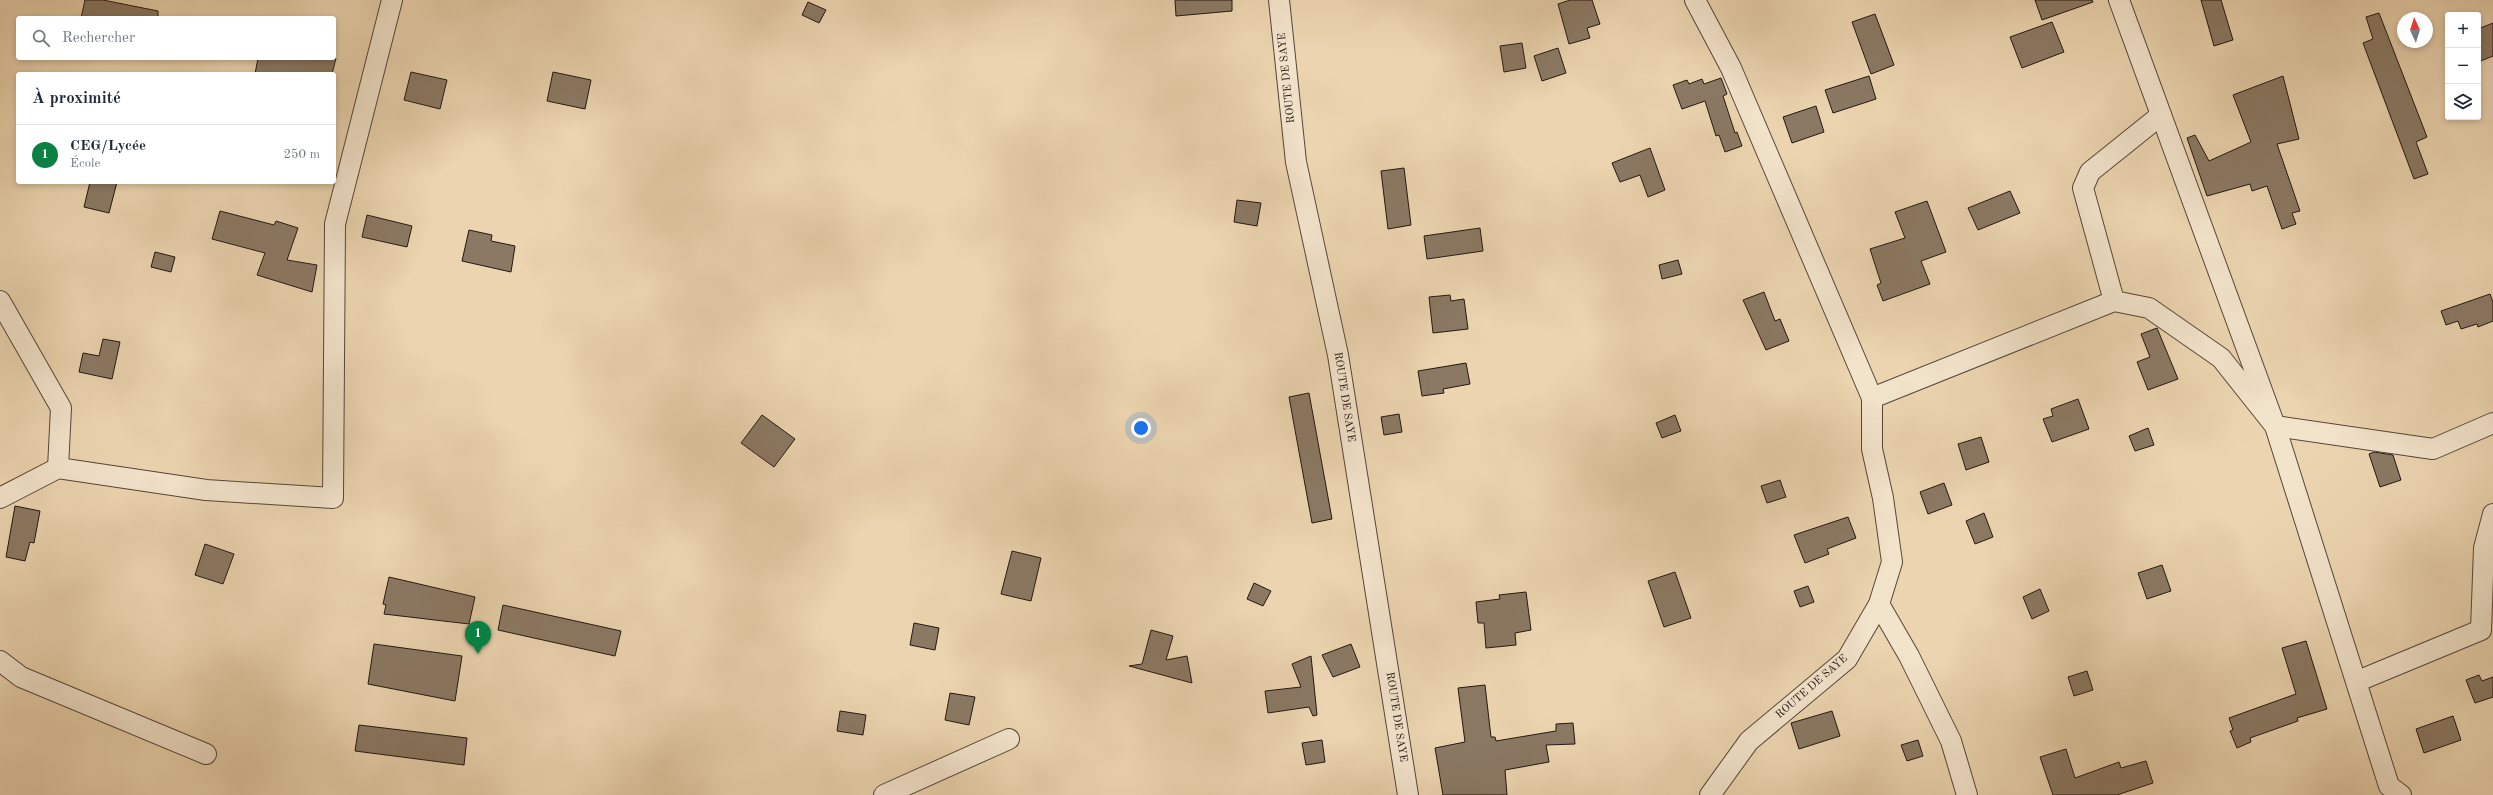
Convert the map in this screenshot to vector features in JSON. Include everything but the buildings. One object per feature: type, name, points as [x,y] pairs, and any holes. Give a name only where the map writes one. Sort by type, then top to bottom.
[{"type":"street","points":[[0,498],[58,468],[206,490],[333,498],[335,224],[392,0]]},
{"type":"street","name":"ROUTE DE SAYE","points":[[1278,0],[1296,162],[1338,355],[1408,795]]},
{"type":"street","points":[[1695,0],[1732,68],[1872,398],[2114,301],[2149,308],[2221,358],[2275,426],[2433,449],[2492,427]]},
{"type":"street","points":[[2119,0],[2275,426],[2358,681],[2389,786],[2401,795]]},
{"type":"street","points":[[2114,301],[2084,188],[2090,172],[2161,115]]},
{"type":"street","points":[[0,301],[61,408],[58,468]]},
{"type":"street","name":"ROUTE DE SAYE","points":[[1710,795],[1749,741],[1847,659],[1879,604],[1892,562],[1883,498],[1872,449],[1872,398]]},
{"type":"street","points":[[2358,681],[2481,630],[2484,548],[2493,514]]},
{"type":"street","points":[[1879,604],[1909,656],[1951,740],[1967,795]]},
{"type":"street","points":[[0,661],[21,678],[206,754]]},
{"type":"street","points":[[884,795],[1009,739]]},
{"type":"place","name":"CEG/Lycée","points":[[478,654]]}]
